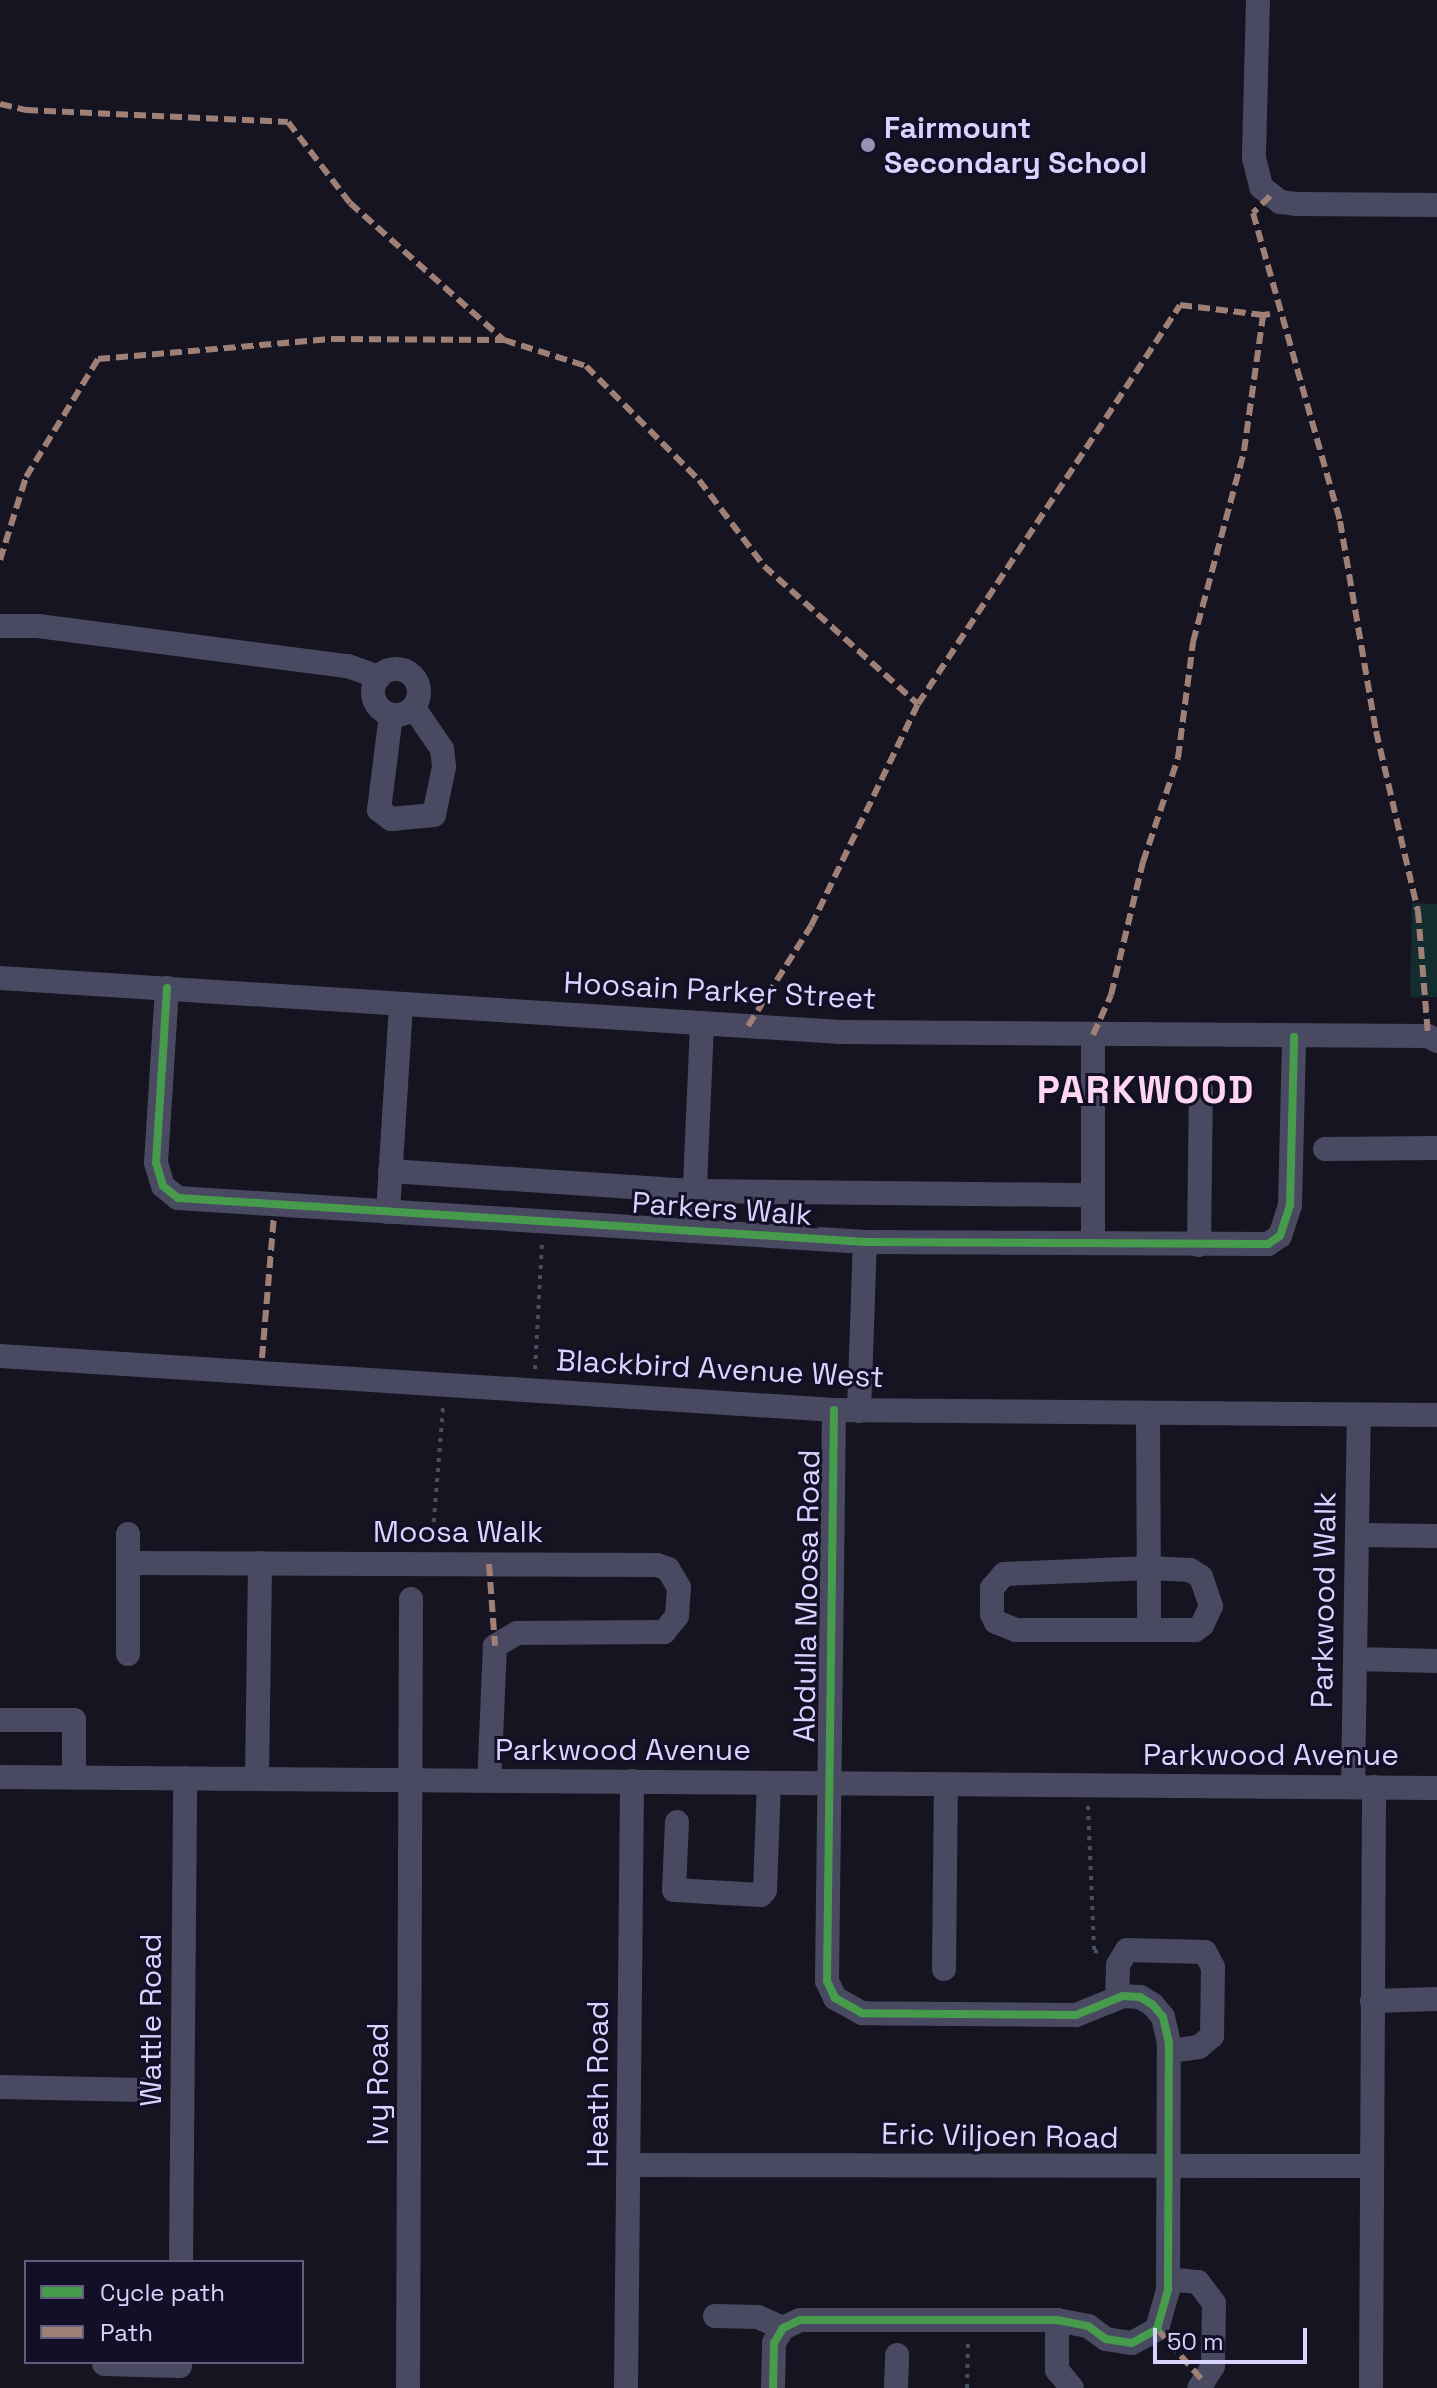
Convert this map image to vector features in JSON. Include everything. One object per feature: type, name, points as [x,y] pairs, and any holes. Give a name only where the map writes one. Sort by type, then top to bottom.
[{"type":"street","points":[[1258,0],[1254,158],[1261,187],[1280,202],[1296,204],[1437,205]]},
{"type":"street","points":[[0,626],[38,626],[348,666],[379,677],[393,669],[409,672],[419,685],[402,712],[374,700],[379,677]]},
{"type":"street","name":"Hoosain Parker Street","points":[[0,978],[840,1032],[1428,1036],[1437,1041]]},
{"type":"street","name":"Parkers Walk","points":[[167,988],[156,1163],[168,1192],[196,1201],[865,1242],[1268,1244],[1287,1222],[1294,1037]]},
{"type":"street","points":[[388,1212],[401,1004]]},
{"type":"street","name":"Parkers Walk","points":[[693,1231],[702,1023]]},
{"type":"street","points":[[1093,1035],[1093,1243]]},
{"type":"street","points":[[1199,1245],[1201,1090]]},
{"type":"street","points":[[1325,1149],[1437,1148]]},
{"type":"street","name":"Parkers Walk","points":[[390,1171],[695,1191],[1092,1195]]},
{"type":"street","points":[[859,1411],[865,1242]]},
{"type":"street","name":"Blackbird Avenue West","points":[[0,1356],[834,1410],[1437,1415]]},
{"type":"street","name":"Abdulla Moosa Road","points":[[834,1410],[827,1981],[843,2005],[862,2013],[1065,2016],[1117,1998]]},
{"type":"street","points":[[1148,1413],[1149,1630]]},
{"type":"street","name":"Parkwood Walk","points":[[1359,1415],[1355,1659],[1363,1787]]},
{"type":"street","points":[[128,1534],[128,1654]]},
{"type":"street","points":[[1357,1535],[1437,1536]]},
{"type":"street","name":"Moosa Walk","points":[[128,1563],[657,1565],[673,1573],[679,1587],[677,1616],[664,1632],[517,1633],[495,1646],[489,1781]]},
{"type":"street","points":[[257,1779],[260,1563]]},
{"type":"street","points":[[1149,1568],[1195,1572],[1207,1585],[1211,1606],[1195,1630],[1016,1630],[996,1622],[990,1606],[996,1580],[1004,1574],[1149,1568]]},
{"type":"street","name":"Ivy Road","points":[[408,2388],[411,1599]]},
{"type":"street","points":[[1355,1659],[1437,1661]]},
{"type":"street","points":[[0,1720],[74,1720],[74,1777]]},
{"type":"street","name":"Parkwood Avenue","points":[[0,1777],[1437,1788]]},
{"type":"street","name":"Wattle Road","points":[[181,2260],[185,1778]]},
{"type":"street","name":"Heath Road","points":[[626,2388],[632,1781]]},
{"type":"street","points":[[677,1822],[674,1890],[761,1895],[765,1890],[769,1783]]},
{"type":"street","points":[[944,1969],[946,1785]]},
{"type":"street","points":[[1363,1787],[1372,2001],[1371,2388]]},
{"type":"street","points":[[773,2388],[772,2352],[783,2328],[800,2320],[1057,2320],[1088,2326],[1121,2343],[1146,2338],[1163,2318],[1168,2279],[1169,2051],[1168,2029],[1153,2005],[1140,1997],[1117,1998],[1121,1956],[1136,1948],[1186,1948],[1205,1952],[1212,1960],[1212,2036],[1199,2047],[1169,2051]]},
{"type":"street","points":[[1372,2001],[1437,1999]]},
{"type":"street","points":[[0,2087],[146,2090]]},
{"type":"street","name":"Eric Viljoen Road","points":[[629,2165],[1169,2170],[1371,2166]]},
{"type":"street","points":[[1168,2279],[1198,2282],[1212,2296],[1213,2366],[1199,2388]]},
{"type":"street","points":[[715,2316],[758,2317],[783,2328]]},
{"type":"street","points":[[1057,2320],[1057,2370],[1072,2388]]},
{"type":"street","points":[[896,2388],[897,2355]]},
{"type":"street","points":[[104,2364],[180,2372]]},
{"type":"path","points":[[535,1375],[543,1222]]},
{"type":"path","points":[[430,1564],[444,1397]]},
{"type":"path","points":[[1087,1800],[1094,1951],[1121,1956]]},
{"type":"path","points":[[967,2388],[969,2320]]},
{"type":"green space","points":[[1412,903],[1437,904],[1437,997],[1410,997]]},
{"type":"marked path","points":[[0,104],[26,110],[288,122],[350,203],[504,340],[586,366],[699,480],[764,566],[918,704]]},
{"type":"marked path","points":[[1270,196],[1253,213],[1340,521],[1376,731],[1418,911],[1428,1036]]},
{"type":"marked path","points":[[748,1026],[811,926],[918,704],[1180,305],[1263,315]]},
{"type":"marked path","points":[[1093,1035],[1111,995],[1143,862],[1178,758],[1193,642],[1244,451],[1263,315],[1270,314]]},
{"type":"marked path","points":[[0,560],[26,477],[98,359],[333,339],[504,340]]},
{"type":"marked path","points":[[262,1358],[274,1216]]},
{"type":"marked path","points":[[489,1564],[495,1646]]},
{"type":"marked path","points":[[1157,2329],[1205,2383]]},
{"type":"cycle path","points":[[167,988],[156,1163],[163,1186],[178,1198],[865,1242],[1268,1244],[1280,1236],[1290,1205],[1294,1037]]},
{"type":"cycle path","points":[[773,2388],[774,2343],[783,2328],[800,2320],[1057,2320],[1088,2326],[1106,2339],[1132,2343],[1157,2329],[1168,2290],[1169,2043],[1163,2017],[1153,2005],[1140,1997],[1123,1996],[1076,2015],[862,2013],[835,1998],[827,1981],[834,1410]]},
{"type":"place","name":"Fairmount Secondary School","points":[[868,145]]},
{"type":"district","name":"PARKWOOD","points":[[1146,1091]]}]
